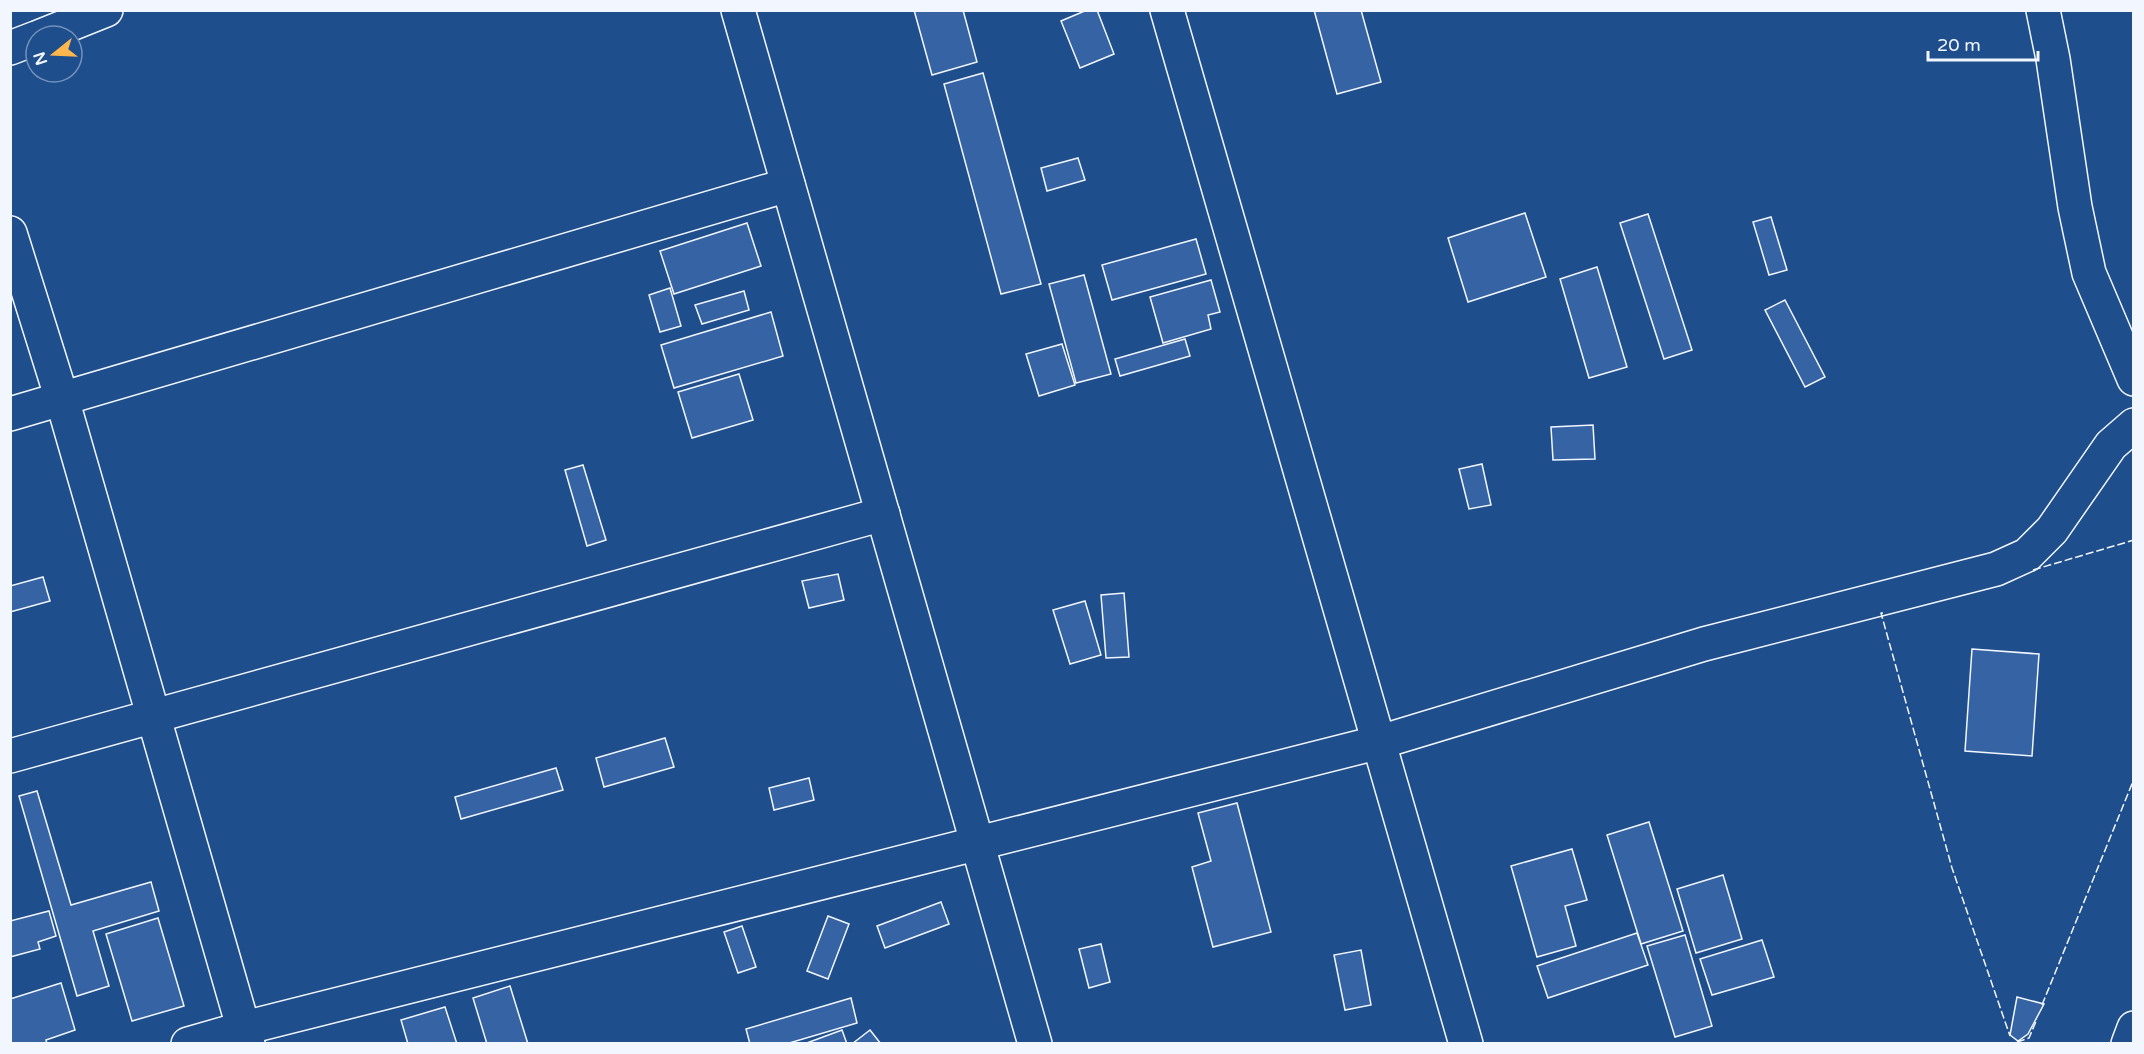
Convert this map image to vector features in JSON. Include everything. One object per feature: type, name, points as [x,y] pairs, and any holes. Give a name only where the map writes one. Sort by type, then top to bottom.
[{"type":"street","points":[[71,24],[106,10]]},
{"type":"street","points":[[738,10],[1035,1044]]},
{"type":"street","points":[[1167,10],[1466,1044]]},
{"type":"street","points":[[2043,10],[2053,59],[2075,207],[2089,273],[2133,379]]},
{"type":"street","points":[[10,414],[788,185]]},
{"type":"street","points":[[10,232],[62,399],[246,1036]]},
{"type":"street","points":[[188,1044],[246,1036],[978,842],[1380,742],[1704,644],[1996,569],[2027,555],[2052,530],[2111,445],[2133,425]]},
{"type":"street","points":[[10,756],[883,514]]},
{"type":"street","points":[[2127,1044],[2133,1028]]},
{"type":"building","points":[[914,10],[963,10],[977,62],[932,75]]},
{"type":"building","points":[[1087,10],[1097,10],[1114,54],[1080,68],[1061,21]]},
{"type":"building","points":[[1314,10],[1361,10],[1381,82],[1337,94]]},
{"type":"building","points":[[983,73],[1041,284],[1001,294],[944,84]]},
{"type":"building","points":[[1078,158],[1085,180],[1047,191],[1041,168]]},
{"type":"building","points":[[1525,213],[1546,277],[1468,302],[1448,238]]},
{"type":"building","points":[[1648,214],[1692,350],[1664,359],[1620,223]]},
{"type":"building","points":[[1771,217],[1787,270],[1769,275],[1753,222]]},
{"type":"building","points":[[747,223],[761,266],[674,294],[660,251]]},
{"type":"building","points":[[1196,239],[1206,274],[1112,300],[1102,265]]},
{"type":"building","points":[[1597,267],[1627,367],[1589,378],[1560,279]]},
{"type":"building","points":[[1084,275],[1111,374],[1076,383],[1049,284]]},
{"type":"building","points":[[1211,280],[1220,312],[1208,315],[1211,329],[1163,343],[1150,297]]},
{"type":"building","points":[[670,288],[681,326],[660,332],[649,295]]},
{"type":"building","points":[[744,291],[749,310],[702,324],[695,305]]},
{"type":"building","points":[[1785,300],[1825,377],[1805,387],[1765,310]]},
{"type":"building","points":[[771,312],[783,356],[674,388],[661,345]]},
{"type":"building","points":[[1185,339],[1190,356],[1120,376],[1115,359]]},
{"type":"building","points":[[1062,344],[1075,385],[1039,396],[1026,354]]},
{"type":"building","points":[[739,374],[753,420],[692,438],[678,392]]},
{"type":"building","points":[[1593,425],[1595,459],[1553,460],[1551,427]]},
{"type":"building","points":[[1482,464],[1491,505],[1469,509],[1459,469]]},
{"type":"building","points":[[583,465],[606,540],[587,546],[565,470]]},
{"type":"building","points":[[838,574],[844,600],[809,608],[802,581]]},
{"type":"building","points":[[43,577],[50,601],[10,612],[10,586]]},
{"type":"building","points":[[1124,593],[1129,657],[1106,658],[1101,595]]},
{"type":"building","points":[[1085,601],[1101,655],[1070,664],[1053,610]]},
{"type":"building","points":[[1972,649],[2039,654],[2032,756],[1965,751]]},
{"type":"building","points":[[665,738],[674,767],[604,787],[596,758]]},
{"type":"building","points":[[556,768],[563,790],[461,819],[455,797]]},
{"type":"building","points":[[809,778],[814,800],[774,810],[769,788]]},
{"type":"building","points":[[37,791],[71,905],[151,882],[159,911],[93,931],[109,986],[77,996],[19,796]]},
{"type":"building","points":[[1237,803],[1271,932],[1213,947],[1192,867],[1211,861],[1198,813]]},
{"type":"building","points":[[1649,822],[1683,931],[1641,944],[1607,835]]},
{"type":"building","points":[[1572,849],[1587,900],[1565,906],[1576,946],[1537,957],[1511,866]]},
{"type":"building","points":[[1723,875],[1742,939],[1696,953],[1677,889]]},
{"type":"building","points":[[941,902],[949,924],[885,948],[877,926]]},
{"type":"building","points":[[49,911],[56,936],[38,942],[40,949],[10,957],[10,921]]},
{"type":"building","points":[[828,916],[849,924],[828,979],[807,971]]},
{"type":"building","points":[[158,918],[184,1006],[132,1021],[106,934]]},
{"type":"building","points":[[742,926],[756,967],[738,973],[724,932]]},
{"type":"building","points":[[1637,933],[1648,965],[1548,998],[1537,966]]},
{"type":"building","points":[[1685,935],[1712,1026],[1675,1037],[1647,946]]},
{"type":"building","points":[[1762,940],[1774,977],[1712,995],[1700,959]]},
{"type":"building","points":[[1101,944],[1110,982],[1089,988],[1079,949]]},
{"type":"building","points":[[1361,950],[1371,1005],[1345,1010],[1334,955]]},
{"type":"building","points":[[61,983],[75,1030],[46,1040],[47,1044],[11,1044],[10,999]]},
{"type":"building","points":[[510,986],[528,1044],[487,1044],[473,998]]},
{"type":"building","points":[[2017,997],[2044,1004],[2028,1034],[2018,1041],[2010,1035]]},
{"type":"building","points":[[851,998],[857,1023],[786,1044],[750,1044],[746,1029]]},
{"type":"building","points":[[445,1007],[457,1044],[408,1044],[401,1020]]},
{"type":"building","points":[[842,1030],[847,1044],[804,1044]]},
{"type":"building","points":[[870,1030],[881,1044],[852,1044]]},
{"type":"fence","points":[[2033,570],[2134,540]]},
{"type":"fence","points":[[1883,613],[1881,613],[1952,868],[2010,1036]]},
{"type":"fence","points":[[2042,1005],[2134,779]]},
{"type":"fence","points":[[2017,1042],[2029,1038],[2037,1019]]}]
